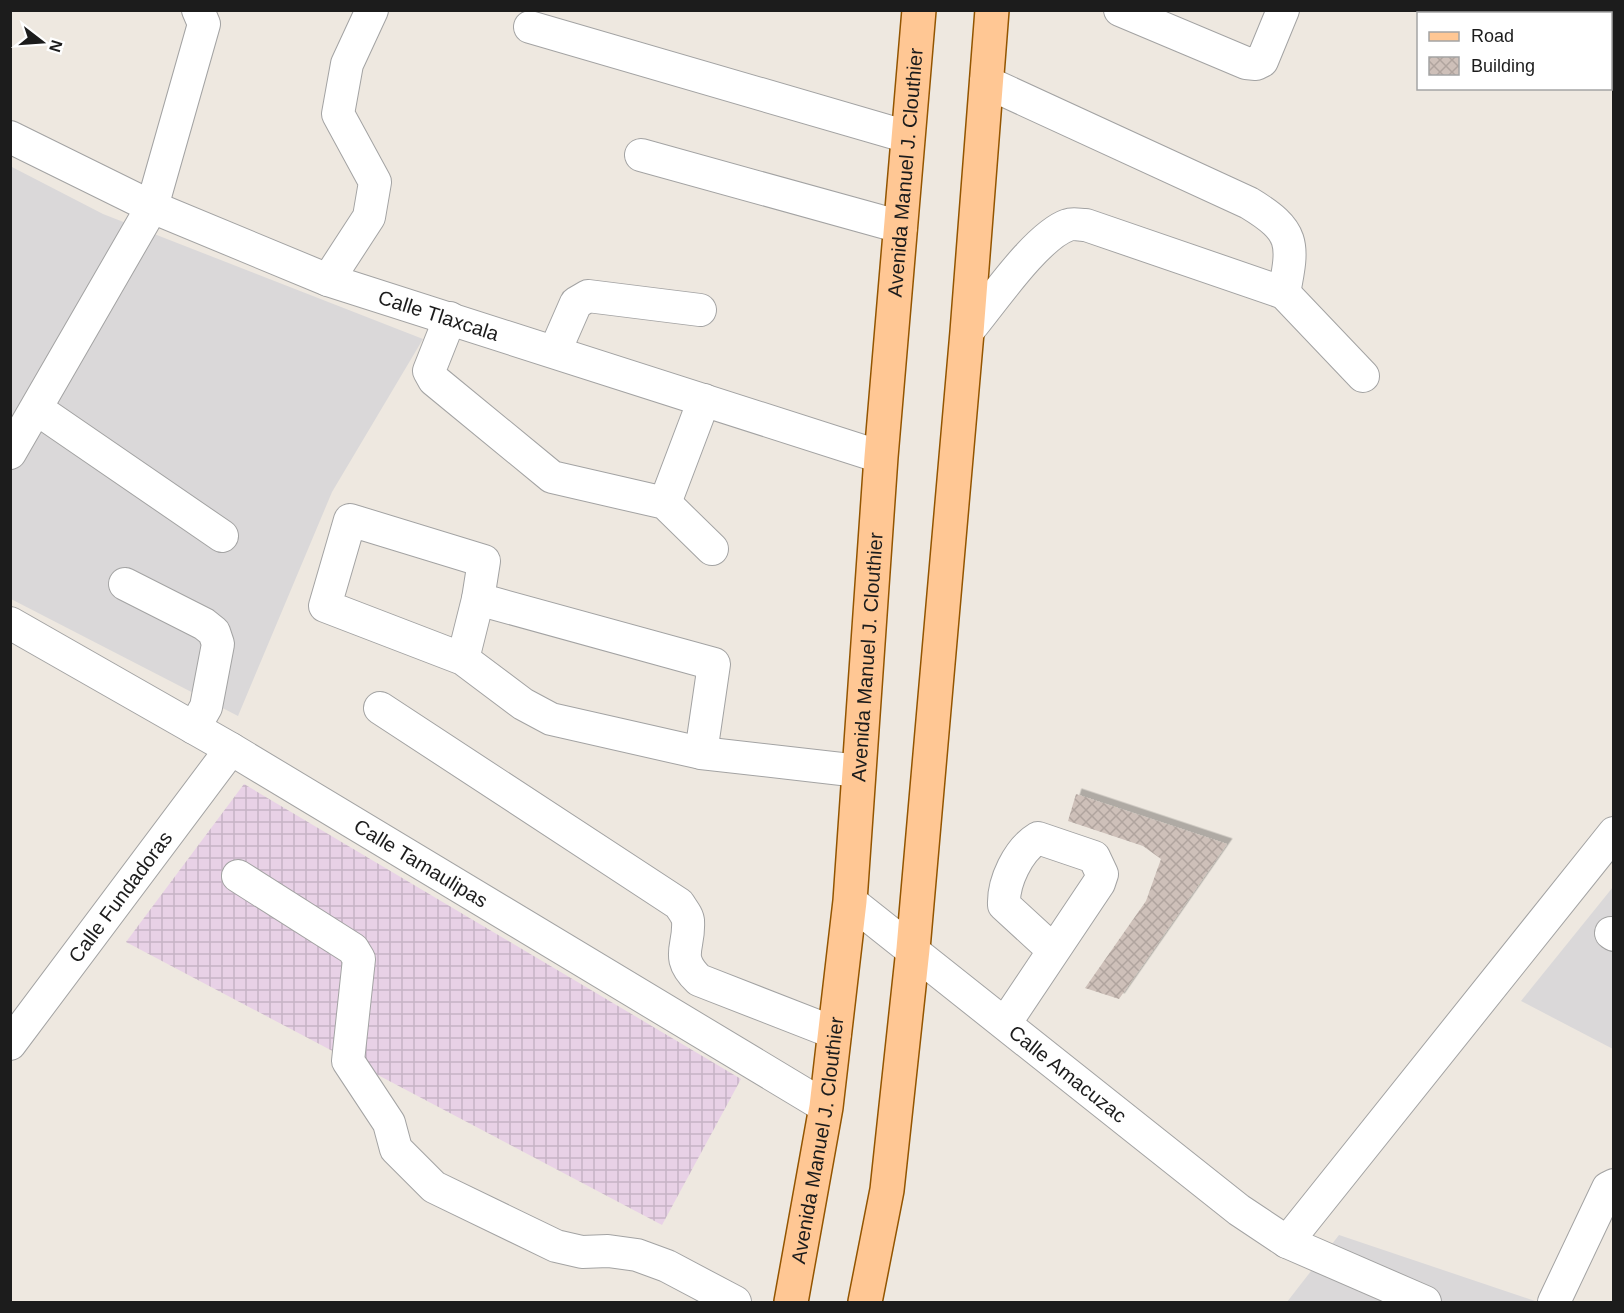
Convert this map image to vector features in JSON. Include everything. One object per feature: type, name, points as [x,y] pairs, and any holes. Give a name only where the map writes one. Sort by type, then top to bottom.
[{"type":"main road","name":"Avenida Manuel J. Clouthier","points":[[790,1302],[826,1107],[850,900],[881,458],[919,10]]},
{"type":"main road","points":[[865,1302],[887,1190],[913,949],[967,332],[992,10]]},
{"type":"street","points":[[10,453],[152,207],[204,24],[198,10]]},
{"type":"street","points":[[328,280],[369,217],[375,182],[338,114],[347,64],[372,10]]},
{"type":"street","points":[[1120,10],[1245,63],[1256,64],[1262,61],[1284,10]]},
{"type":"street","points":[[530,27],[908,137]]},
{"type":"street","points":[[986,82],[1238,198],[1274,218],[1288,236],[1291,258],[1284,293]]},
{"type":"street","name":"Calle Tlaxcala","points":[[10,137],[152,207],[328,280],[555,351],[881,458]]},
{"type":"street","points":[[641,155],[901,227]]},
{"type":"street","points":[[967,332],[1035,249],[1053,233],[1069,224],[1086,225],[1284,293],[1362,376]]},
{"type":"street","points":[[555,351],[576,303],[588,296],[700,310]]},
{"type":"street","points":[[450,318],[429,371],[435,380],[552,477],[665,503],[712,549]]},
{"type":"street","points":[[665,503],[704,399]]},
{"type":"street","points":[[37,409],[222,536]]},
{"type":"street","points":[[464,659],[484,561],[350,520],[325,606],[464,659],[523,704],[551,719],[701,753],[859,771]]},
{"type":"street","points":[[125,584],[204,624],[214,632],[218,644],[206,707],[194,728]]},
{"type":"street","points":[[478,599],[714,664],[701,753]]},
{"type":"street","name":"Calle Tamaulipas","points":[[10,623],[231,749],[826,1107]]},
{"type":"street","points":[[380,708],[680,904],[688,920],[683,953],[688,969],[699,980],[835,1033]]},
{"type":"street","name":"Calle Fundadoras","points":[[10,1044],[231,749]]},
{"type":"street","points":[[1287,1242],[1614,833]]},
{"type":"street","points":[[238,876],[353,949],[359,959],[348,1061],[389,1124],[396,1149],[434,1187],[556,1246],[582,1252],[608,1251],[637,1255],[667,1266],[735,1302]]},
{"type":"street","name":"Calle Amacuzac","points":[[850,900],[1006,1022],[1239,1210],[1287,1242],[1421,1302]]},
{"type":"street","points":[[1006,1022],[1053,950]]},
{"type":"street","points":[[1554,1302],[1608,1188],[1614,1185]]},
{"type":"shaded area","points":[[10,166],[103,214],[423,339],[332,492],[238,716],[11,599]]},
{"type":"shaded area","points":[[244,784],[741,1079],[662,1225],[126,942]]},
{"type":"shaded area","points":[[1613,887],[1613,1049],[1521,1001]]},
{"type":"shaded area","points":[[1339,1235],[1538,1302],[1287,1302]]},
{"type":"building","points":[[1076,794],[1227,844],[1119,999],[1085,988],[1146,901],[1161,859],[1143,846],[1068,821]]}]
